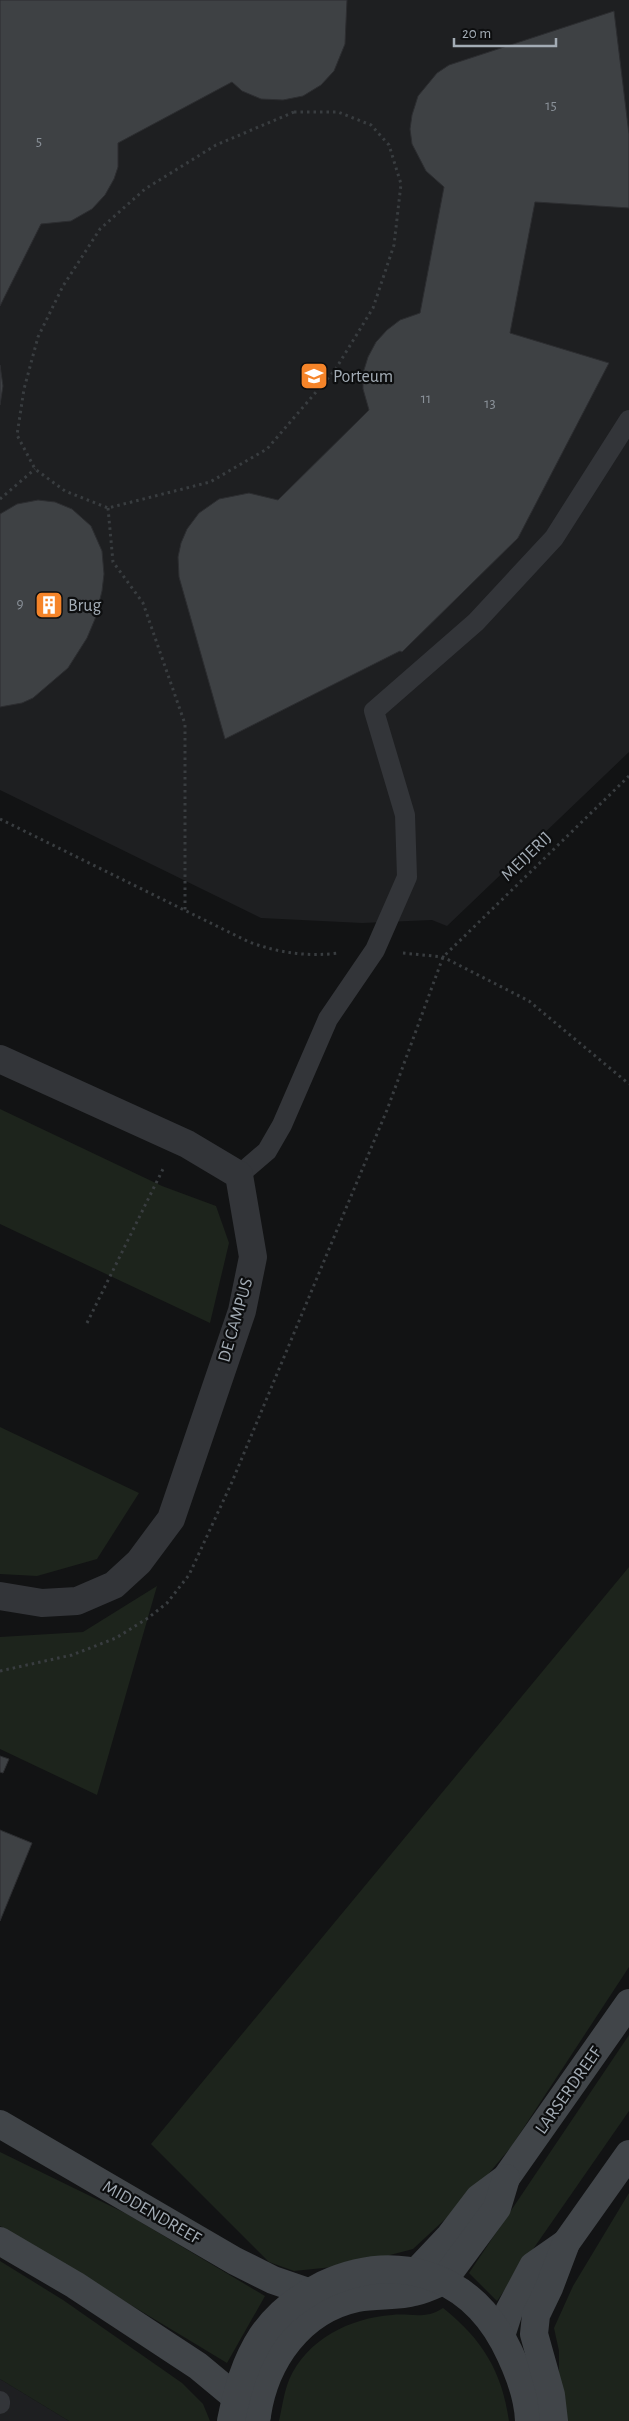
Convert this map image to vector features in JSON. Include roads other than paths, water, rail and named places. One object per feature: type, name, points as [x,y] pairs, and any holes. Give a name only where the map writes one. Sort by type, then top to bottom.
[{"type":"main road","name":"LARSERDREEF","points":[[416,2272],[450,2236],[479,2198],[506,2178],[629,2003]]},
{"type":"main road","name":"MIDDENDREEF","points":[[0,2124],[235,2261],[273,2280],[308,2292]]},
{"type":"main road","points":[[554,2421],[551,2396],[534,2334],[536,2315],[549,2288],[566,2243],[629,2154]]},
{"type":"main road","name":"LARSERDREEF","points":[[443,2281],[497,2208],[506,2178]]},
{"type":"main road","points":[[0,2240],[75,2285],[198,2366],[245,2414]]},
{"type":"main road","points":[[501,2336],[509,2311],[533,2266],[566,2243]]},
{"type":"main road","points":[[245,2414],[245,2368],[263,2335],[296,2300],[333,2280],[362,2272],[388,2268],[416,2272],[443,2281],[460,2290],[486,2314],[501,2336],[521,2378],[529,2421]]},
{"type":"main road","points":[[245,2414],[259,2398],[276,2358],[288,2339],[312,2319],[334,2306],[354,2298],[376,2294],[413,2293],[443,2281]]},
{"type":"street","points":[[0,1059],[177,1140],[239,1175]]},
{"type":"street","name":"DE CAMPUS","points":[[0,1596],[42,1603],[77,1600],[114,1585],[139,1562],[171,1519],[242,1311],[253,1257],[239,1175]]},
{"type":"lane","points":[[239,1175],[267,1151],[282,1125],[328,1019],[375,950],[407,877],[405,815],[374,711],[476,622],[554,538],[629,420]]},
{"type":"place","name":"Porteum","points":[[314,376]]},
{"type":"place","name":"Brug","points":[[49,605]]}]
